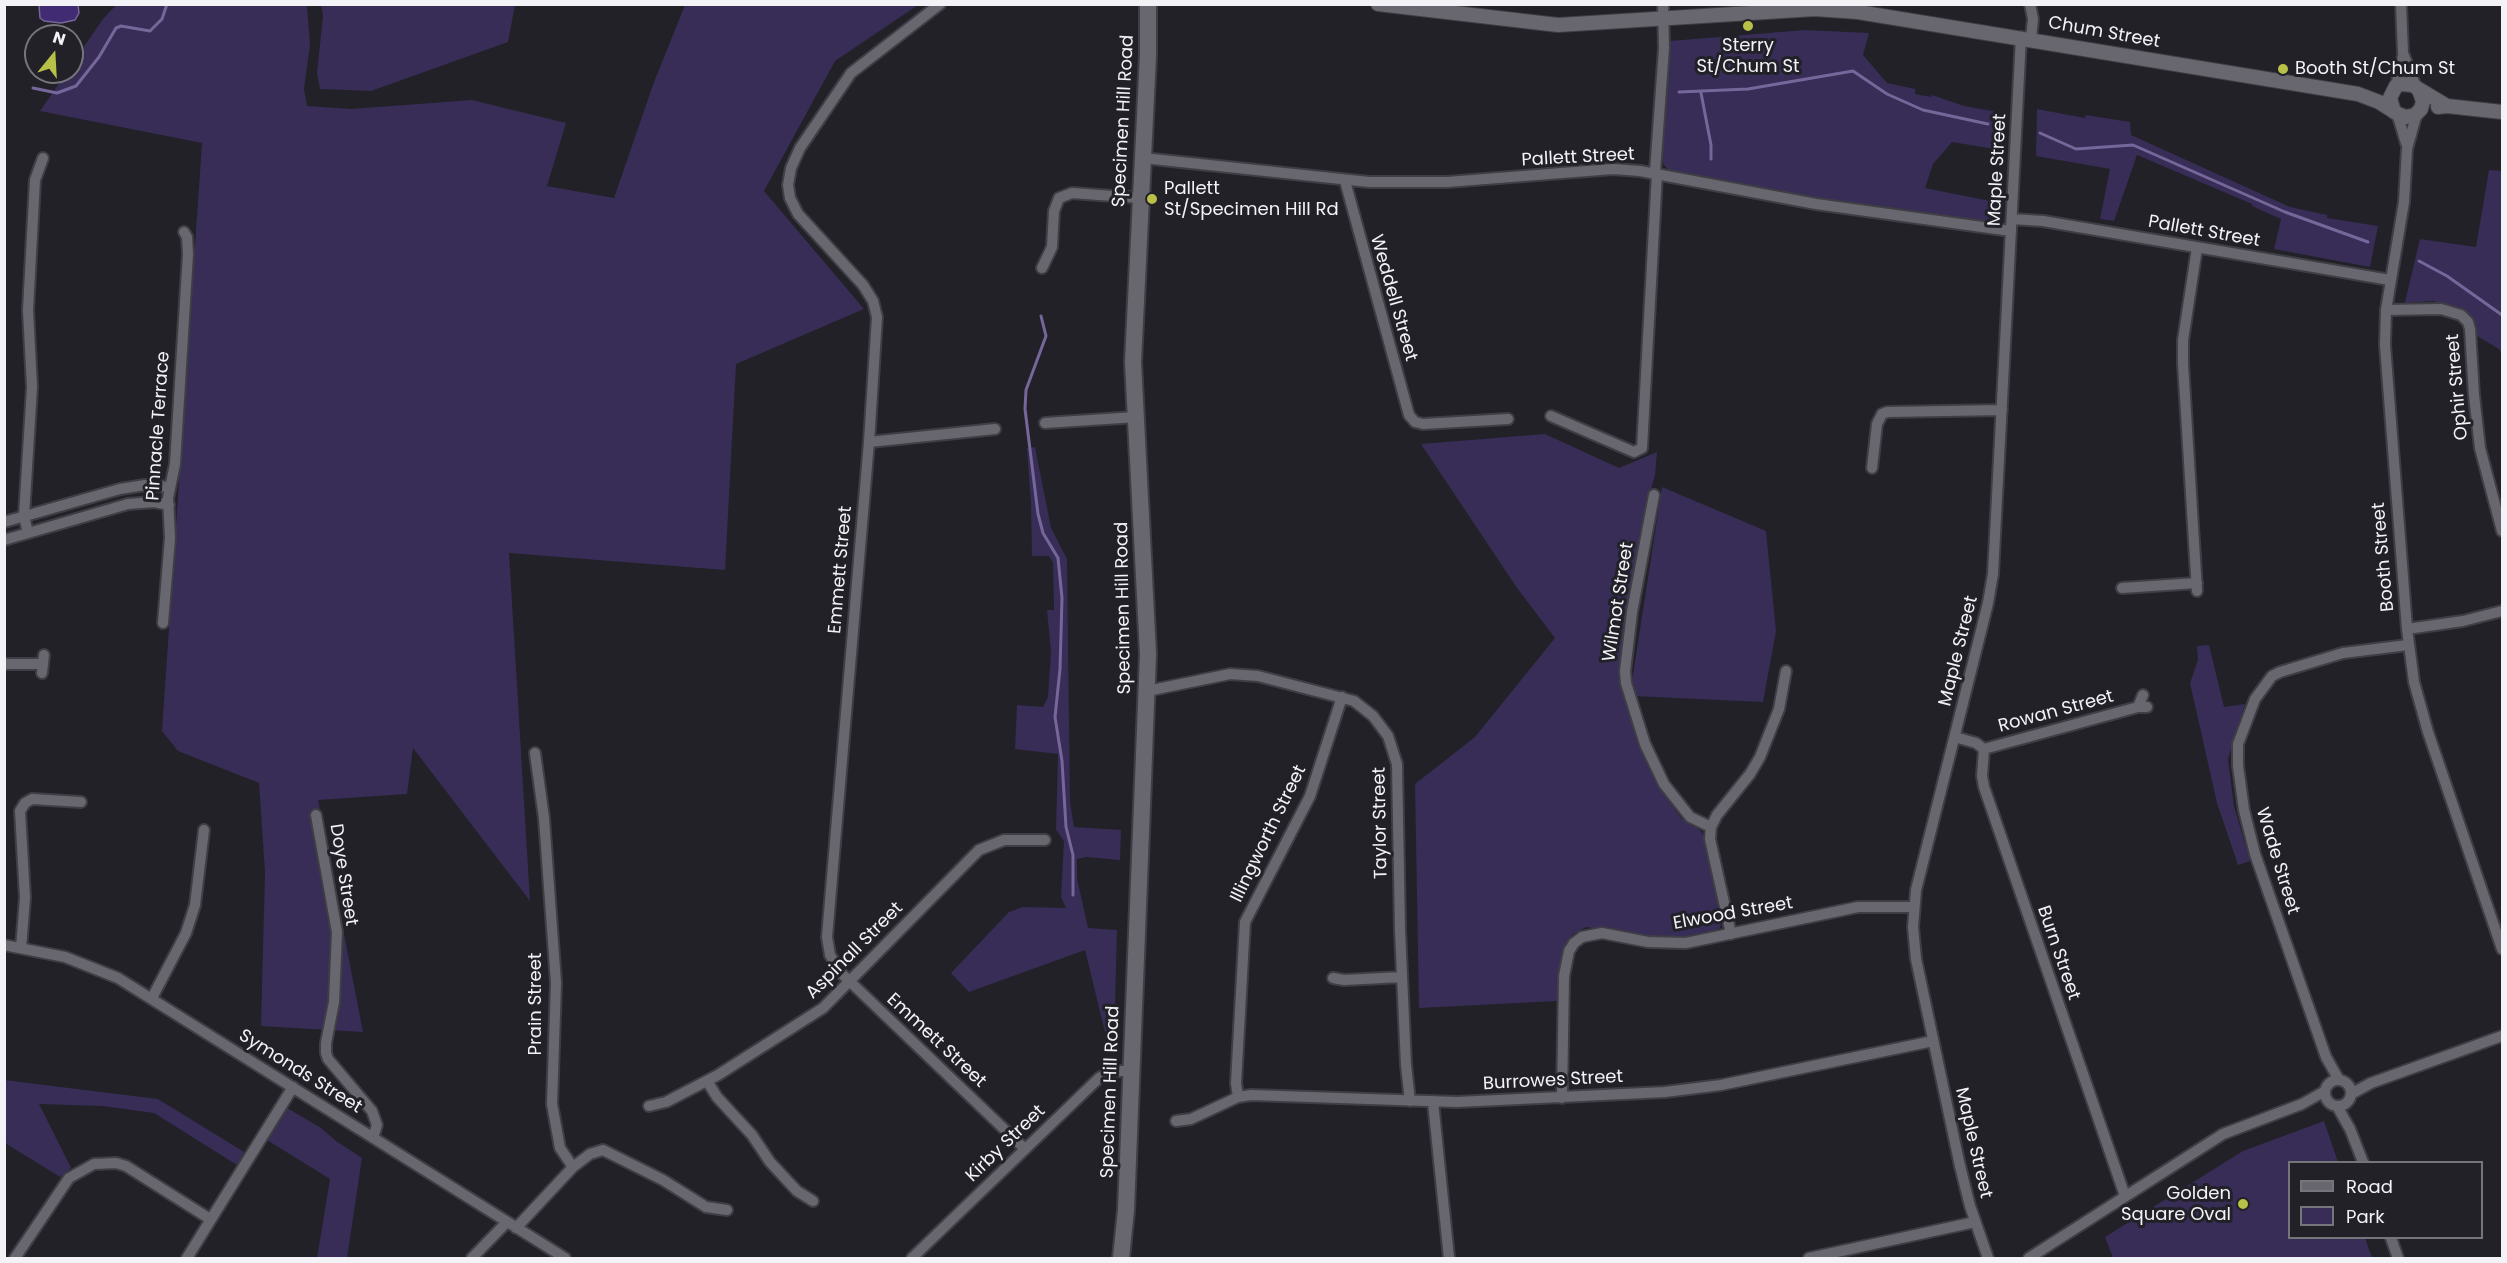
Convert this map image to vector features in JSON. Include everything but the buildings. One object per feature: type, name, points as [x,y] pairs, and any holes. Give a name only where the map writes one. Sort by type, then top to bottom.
[{"type":"main road","name":"Specimen Hill Road","points":[[1122,1258],[1132,1071],[1146,691],[1147,614],[1133,333],[1143,158],[1148,4]]},
{"type":"main road","name":"Specimen Hill Road","points":[[1126,1210],[1130,1258]]},
{"type":"street","name":"Emmett Street","points":[[940,4],[850,73],[800,148],[789,176],[790,198],[798,214],[863,285],[873,301],[877,317],[869,442],[827,929],[830,956],[849,982],[1025,1149]]},
{"type":"street","points":[[1551,416],[1634,452],[1640,451],[1643,445],[1664,48],[1663,4]]},
{"type":"street","name":"Maple Street","points":[[1988,1258],[1963,1179],[1933,1041],[1914,944],[1913,907],[1993,574],[2011,231],[2026,38],[2032,19],[2030,4]]},
{"type":"street","points":[[2401,4],[2403,53],[2390,103],[2395,112],[2406,117],[2417,112],[2447,106],[2502,112]]},
{"type":"street","name":"Chum Street","points":[[1387,5],[1558,25],[1836,10],[1878,14],[2358,94],[2387,106],[2395,112]]},
{"type":"street","points":[[2403,53],[2423,101],[2417,112]]},
{"type":"street","points":[[2395,87],[2407,84],[2447,106]]},
{"type":"street","name":"Chum Street","points":[[2358,94],[2395,87]]},
{"type":"street","name":"Booth Street","points":[[2395,112],[2407,149]]},
{"type":"street","name":"Booth Street","points":[[2417,112],[2407,149],[2403,202],[2386,310],[2385,363],[2408,645],[2414,682],[2427,732],[2502,949]]},
{"type":"street","points":[[28,533],[24,516],[32,387],[28,310],[35,180],[43,158]]},
{"type":"street","name":"Pallett Street","points":[[1143,158],[1345,180],[1439,183],[1613,169],[1656,173],[1816,204],[2011,231]]},
{"type":"street","name":"Weddell Street","points":[[1345,180],[1409,415],[1415,422],[1423,424],[1508,419]]},
{"type":"street","points":[[1042,268],[1052,247],[1054,211],[1059,198],[1071,193],[1140,198]]},
{"type":"street","name":"Pallett Street","points":[[2012,219],[2043,221],[2390,280]]},
{"type":"street","name":"Pinnacle Terrace","points":[[163,623],[169,570],[169,487],[175,464],[188,254],[188,237],[184,232]]},
{"type":"street","points":[[2122,588],[2197,587],[2182,364],[2183,340],[2197,248]]},
{"type":"street","name":"Ophir Street","points":[[2386,310],[2442,309],[2462,315],[2468,322],[2480,448],[2502,531]]},
{"type":"street","points":[[1872,468],[1877,424],[1882,414],[1887,411],[2002,410]]},
{"type":"street","points":[[1045,423],[1136,417]]},
{"type":"street","points":[[869,442],[995,429]]},
{"type":"street","points":[[4,522],[120,489],[145,485],[169,487]]},
{"type":"street","name":"Wilmot Street","points":[[1654,495],[1632,612],[1626,683],[1645,744],[1664,784],[1690,817],[1711,827]]},
{"type":"street","points":[[4,540],[128,504],[154,502],[169,505]]},
{"type":"street","points":[[2407,629],[2455,623],[2502,611]]},
{"type":"street","name":"Wade Street","points":[[2363,1161],[2334,1091],[2326,1057],[2254,854],[2242,799],[2238,744],[2255,699],[2272,676],[2343,653],[2408,645]]},
{"type":"street","points":[[4,664],[42,664]]},
{"type":"street","points":[[1731,934],[1710,839],[1711,827],[1717,815],[1750,774],[1760,757],[1779,709],[1786,672]]},
{"type":"street","name":"Taylor Street","points":[[1146,691],[1218,676],[1242,674],[1354,701],[1373,716],[1389,736],[1396,756],[1402,977],[1410,1101]]},
{"type":"street","name":"Rowan Street","points":[[1984,749],[2142,707],[2143,695]]},
{"type":"street","name":"Illingworth Street","points":[[1238,1097],[1236,1083],[1245,922],[1310,796],[1342,697]]},
{"type":"street","points":[[1955,737],[1976,743],[1984,749]]},
{"type":"street","name":"Burn Street","points":[[1984,749],[1982,776],[1984,787],[2125,1196]]},
{"type":"street","name":"Prain Street","points":[[535,753],[544,818],[556,983],[552,1104],[560,1148],[573,1167]]},
{"type":"street","points":[[21,948],[26,898],[20,811],[25,803],[32,799],[81,802]]},
{"type":"street","name":"Doye Street","points":[[316,815],[337,932],[334,1002],[326,1053],[328,1059],[372,1111],[376,1125],[373,1138]]},
{"type":"street","points":[[152,998],[186,933],[195,905],[204,830]]},
{"type":"street","name":"Aspinall Street","points":[[649,1106],[666,1102],[707,1081],[812,1016],[833,999],[979,850],[1004,840],[1045,840]]},
{"type":"street","name":"Elwood Street","points":[[1562,1098],[1564,976],[1569,951],[1574,943],[1591,934],[1602,933],[1648,942],[1706,940],[1858,907],[1913,907]]},
{"type":"street","name":"Symonds Street","points":[[4,945],[86,963],[118,978],[565,1258]]},
{"type":"street","points":[[1333,978],[1344,980],[1402,977]]},
{"type":"street","points":[[2029,1258],[2223,1134],[2334,1091],[2371,1083],[2502,1036]]},
{"type":"street","name":"Burrowes Street","points":[[1176,1121],[1202,1115],[1238,1097],[1251,1095],[1433,1101],[1562,1098],[1665,1092],[1721,1085],[1933,1041]]},
{"type":"street","name":"Kirby Street","points":[[912,1258],[1105,1073],[1132,1071]]},
{"type":"street","points":[[707,1081],[717,1096],[752,1135],[770,1162],[797,1191],[813,1201]]},
{"type":"street","points":[[2334,1091],[2350,1098],[2371,1083]]},
{"type":"street","points":[[187,1258],[293,1087]]},
{"type":"street","name":"Wade Street","points":[[2334,1091],[2350,1098],[2350,1129]]},
{"type":"street","points":[[1433,1101],[1449,1258]]},
{"type":"street","points":[[472,1258],[512,1225],[573,1167],[590,1154],[603,1150],[663,1180],[706,1207],[727,1210]]},
{"type":"street","points":[[15,1258],[69,1178],[94,1164],[116,1163],[126,1166],[210,1219]]},
{"type":"street","points":[[1809,1258],[1975,1222]]},
{"type":"street","points":[[2391,1239],[2398,1258]]},
{"type":"green space","points":[[321,4],[515,5],[508,42],[371,91],[320,89],[317,73],[323,16]]},
{"type":"green space","points":[[116,5],[307,5],[310,45],[304,89],[307,106],[351,109],[472,100],[566,123],[547,186],[614,198],[654,82],[685,5],[918,5],[835,61],[764,191],[864,309],[736,364],[725,570],[509,553],[530,901],[413,748],[407,794],[318,800],[363,1032],[261,1026],[265,872],[259,783],[178,751],[162,731],[202,143],[40,111],[59,84],[84,84],[84,47]]},
{"type":"green space","points":[[1805,30],[1869,33],[1863,55],[1887,83],[1915,89],[1915,94],[1931,97],[1932,95],[1964,106],[1998,112],[1994,149],[1952,142],[1933,164],[1925,188],[1990,201],[1989,222],[1813,198],[1669,170],[1664,165],[1662,159],[1670,41]]},
{"type":"green space","points":[[2037,109],[2085,118],[2086,115],[2130,122],[2131,135],[2290,207],[2327,215],[2327,218],[2378,226],[2370,267],[2274,249],[2281,219],[2252,204],[2137,155],[2114,221],[2100,219],[2110,169],[2036,156]]},
{"type":"green space","points":[[2489,170],[2502,171],[2502,354],[2499,349],[2477,336],[2476,324],[2465,311],[2433,301],[2405,303],[2420,239],[2476,247]]},
{"type":"green space","points":[[1545,434],[1619,468],[1657,452],[1655,475],[1649,496],[1620,659],[1621,684],[1624,697],[1674,808],[1681,818],[1700,830],[1706,839],[1721,925],[1719,929],[1711,932],[1676,939],[1586,927],[1572,935],[1565,948],[1559,968],[1557,1001],[1419,1008],[1415,784],[1475,737],[1555,638],[1517,588],[1421,444]]},
{"type":"green space","points":[[1035,447],[1051,528],[1067,559],[1070,802],[1074,827],[1121,830],[1120,860],[1086,857],[1077,859],[1077,878],[1088,928],[1117,930],[1115,1009],[1106,1036],[1085,950],[969,992],[951,973],[1009,912],[1023,907],[1066,908],[1061,897],[1064,841],[1056,830],[1058,754],[1015,749],[1017,705],[1043,707],[1048,697],[1051,652],[1047,610],[1054,610],[1053,563],[1049,556],[1032,556],[1027,448]]},
{"type":"green space","points":[[1662,487],[1766,531],[1776,631],[1763,702],[1634,696],[1632,681]]},
{"type":"green space","points":[[2209,645],[2224,707],[2245,704],[2228,759],[2234,806],[2250,861],[2238,865],[2217,803],[2190,683],[2198,660],[2197,646]]},
{"type":"green space","points":[[4,1080],[158,1099],[244,1152],[237,1165],[154,1113],[103,1106],[39,1104],[71,1168],[60,1177],[5,1143]]},
{"type":"green space","points":[[287,1108],[321,1128],[362,1158],[347,1258],[317,1258],[330,1179],[267,1140]]},
{"type":"green space","points":[[2324,1121],[2338,1161],[2288,1161],[2288,1239],[2365,1239],[2372,1258],[2113,1258],[2105,1237],[2243,1151]]},
{"type":"shaded area","points":[[39,5],[78,5],[79,13],[75,20],[61,23],[44,21],[40,18]]},
{"type":"waterway","points":[[33,88],[57,93],[76,86],[99,57],[116,28],[121,26],[150,31],[162,19],[167,4]]},
{"type":"waterway","points":[[1679,92],[1748,89],[1853,71],[1887,94],[1923,110],[1988,124]]},
{"type":"waterway","points":[[1701,93],[1711,145],[1711,159]]},
{"type":"waterway","points":[[2040,133],[2076,149],[2133,145],[2285,212],[2368,242]]},
{"type":"waterway","points":[[2419,261],[2447,276],[2502,315]]},
{"type":"waterway","points":[[1041,316],[1046,336],[1026,390],[1025,409],[1038,514],[1043,533],[1058,558],[1062,598],[1060,669],[1055,717],[1062,761],[1066,827],[1073,855],[1073,895]]},
{"type":"place","name":"Sterry St/Chum St","points":[[1748,26]]},
{"type":"place","name":"Booth St/Chum St","points":[[2283,69]]},
{"type":"place","name":"Pallett St/Specimen Hill Rd","points":[[1152,199]]},
{"type":"place","name":"Golden Square Oval","points":[[2243,1204]]}]
